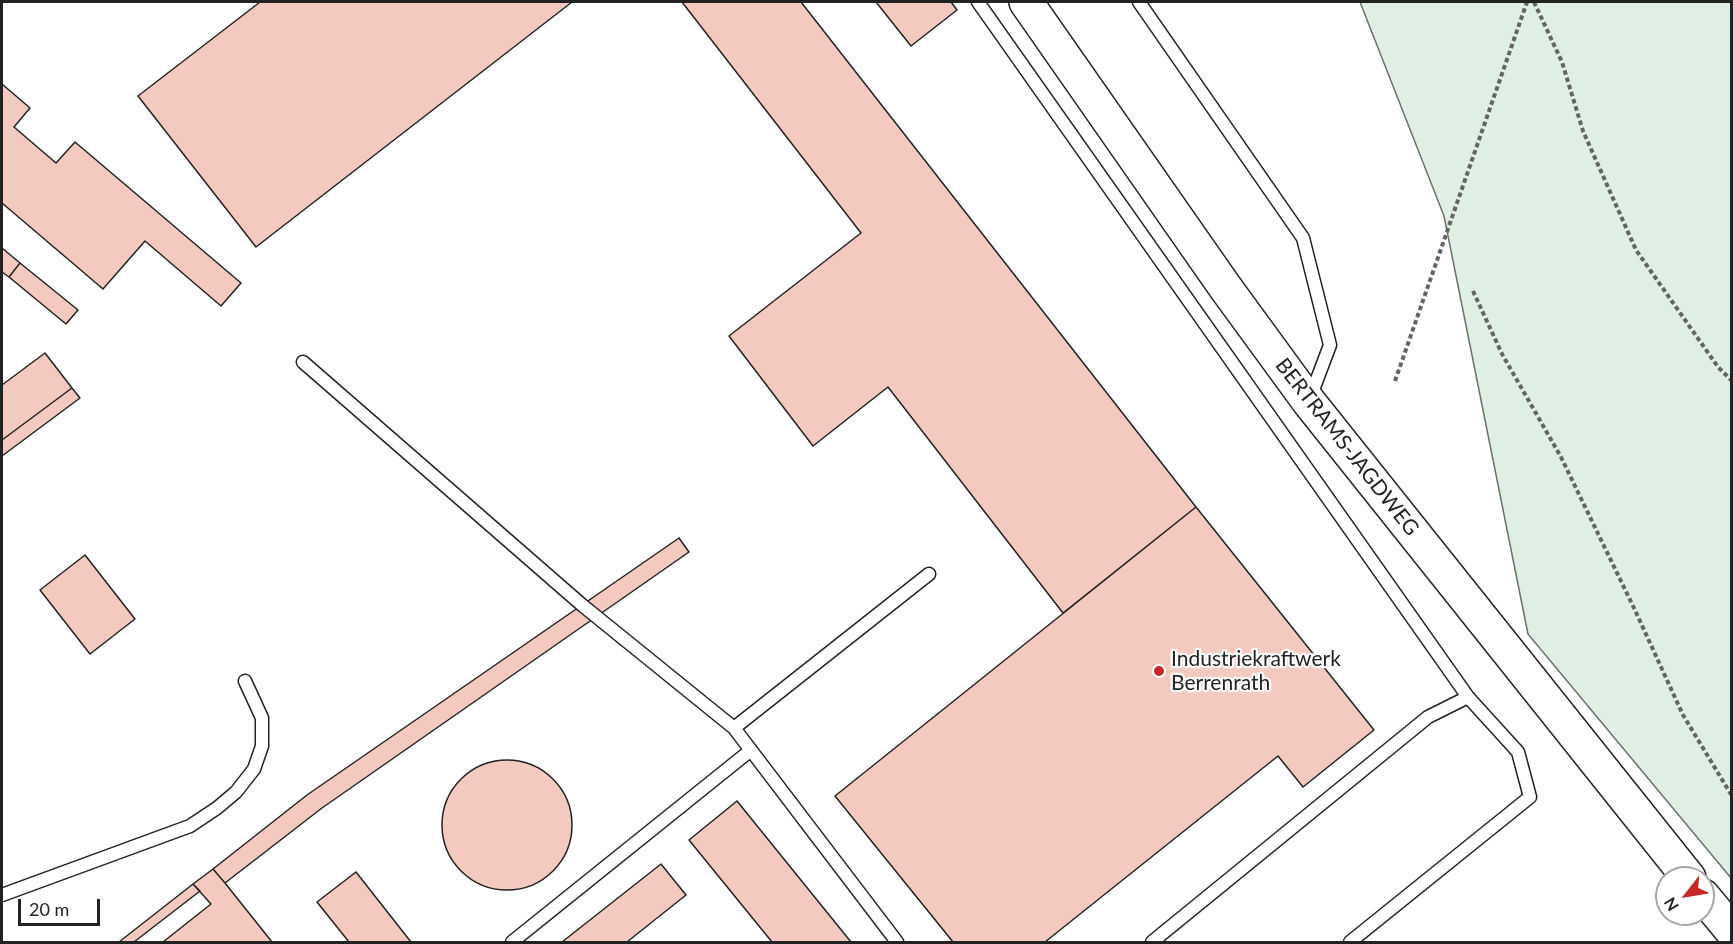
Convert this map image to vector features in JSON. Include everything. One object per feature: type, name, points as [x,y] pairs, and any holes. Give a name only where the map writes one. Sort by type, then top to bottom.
[{"type":"main road","name":"BERTRAMS-JAGDWEG","points":[[1026,2],[1224,288],[1309,402],[1679,866]]},
{"type":"main road","points":[[1715,911],[1731,931]]},
{"type":"lane","points":[[978,2],[1468,697],[1518,752],[1530,797],[1350,942]]},
{"type":"lane","points":[[1139,2],[1303,238],[1330,345],[1309,402]]},
{"type":"lane","points":[[303,362],[589,611],[734,728],[897,942]]},
{"type":"lane","points":[[734,728],[929,574]]},
{"type":"lane","points":[[2,895],[190,826],[236,792],[254,769],[262,746],[262,718],[245,681]]},
{"type":"lane","points":[[1152,942],[1428,717],[1468,697]]},
{"type":"lane","points":[[512,942],[751,750]]},
{"type":"path","points":[[1395,381],[1527,2]]},
{"type":"path","points":[[1534,2],[1562,62],[1583,131],[1636,250],[1718,367],[1731,381]]},
{"type":"path","points":[[1473,291],[1502,354],[1561,457],[1683,715],[1731,796]]},
{"type":"green space","points":[[1360,2],[1731,2],[1731,878],[1528,634],[1444,216]]},
{"type":"building","points":[[260,2],[572,2],[256,247],[138,96]]},
{"type":"building","points":[[682,2],[801,2],[1196,507],[1063,613],[888,387],[813,446],[729,336],[861,233]]},
{"type":"building","points":[[876,2],[951,2],[957,10],[911,46]]},
{"type":"building","points":[[2,84],[30,108],[14,127],[56,163],[75,142],[241,283],[221,306],[145,241],[103,289],[2,203]]},
{"type":"building","points":[[2,248],[20,263],[9,277],[2,272]]},
{"type":"building","points":[[20,263],[78,310],[66,324],[9,277]]},
{"type":"building","points":[[45,353],[72,388],[2,440],[2,385]]},
{"type":"building","points":[[72,388],[80,398],[2,456],[2,440]]},
{"type":"building","name":"Industriekraftwerk Berrenrath","points":[[1196,507],[1374,730],[1303,787],[1278,756],[1045,942],[953,942],[835,796]]},
{"type":"building","points":[[679,538],[689,552],[322,808],[225,883],[213,869],[307,795]]},
{"type":"building","points":[[85,555],[135,619],[90,654],[40,590]]},
{"type":"building","points":[[507,760],[532,765],[553,779],[567,800],[572,825],[567,850],[553,871],[532,885],[507,890],[482,885],[461,871],[447,850],[442,825],[447,800],[461,779],[482,765]]},
{"type":"building","points":[[737,801],[851,942],[772,942],[689,840]]},
{"type":"building","points":[[661,864],[686,895],[627,942],[562,942]]},
{"type":"building","points":[[213,869],[272,942],[163,942],[211,904],[193,884]]},
{"type":"building","points":[[356,872],[411,942],[349,942],[317,902]]},
{"type":"building","points":[[193,884],[200,891],[134,942],[119,942]]},
{"type":"place","name":"Industriekraftwerk Berrenrath","points":[[1159,671]]}]
